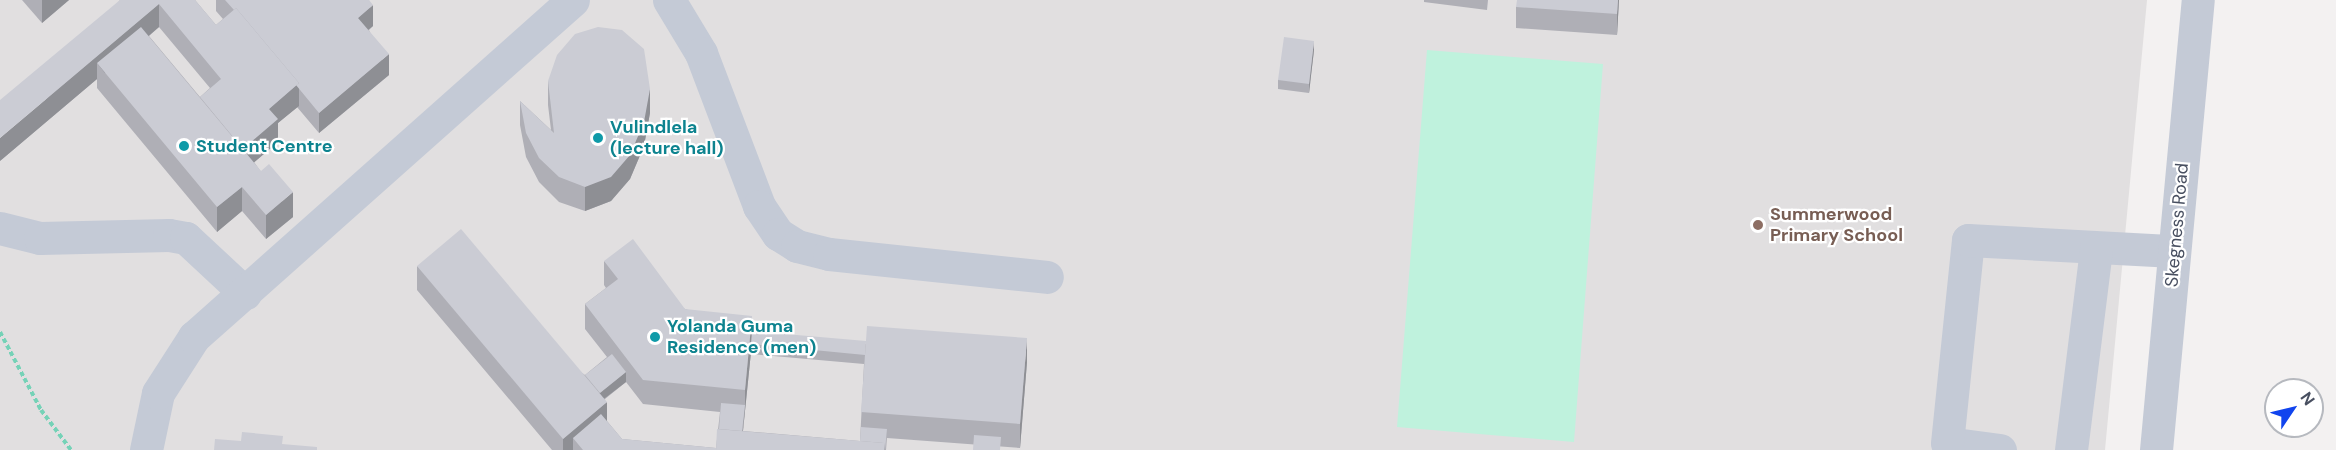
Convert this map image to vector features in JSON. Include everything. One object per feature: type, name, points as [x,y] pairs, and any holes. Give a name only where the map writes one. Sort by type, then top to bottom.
[{"type":"street","points":[[146,450],[150,418],[165,377],[194,337],[573,0]]},
{"type":"street","points":[[669,0],[701,53],[759,206],[778,234],[797,246],[829,254],[1047,277]]},
{"type":"street","name":"Skegness Road","points":[[2156,450],[2198,0]]},
{"type":"street","points":[[0,228],[40,238],[169,235],[186,238],[245,293]]},
{"type":"street","points":[[2000,450],[1947,443],[1968,240],[2174,251]]},
{"type":"street","points":[[2071,450],[2096,248]]},
{"type":"path","points":[[0,332],[41,410],[70,450]]},
{"type":"shaded area","points":[[0,0],[2147,0],[2105,450],[0,450]]},
{"type":"green space","points":[[1427,50],[1603,64],[1574,442],[1397,427]]},
{"type":"building","points":[[120,0],[195,0],[216,25],[236,8],[299,83],[269,109],[278,119],[243,149],[200,97],[221,79],[159,4],[0,138],[0,100]]},
{"type":"building","points":[[225,0],[369,0],[373,5],[358,18],[389,54],[319,113],[296,85],[299,83],[236,8],[234,10]]},
{"type":"building","points":[[1517,0],[1618,0],[1617,14],[1516,7]]},
{"type":"building","name":"Student Centre","points":[[141,27],[261,171],[269,164],[293,192],[266,215],[242,187],[217,207],[97,63]]},
{"type":"building","name":"Vulindlela (lecture hall)","points":[[598,27],[622,30],[644,49],[650,89],[644,122],[630,155],[611,177],[585,187],[559,177],[539,158],[526,133],[520,101],[554,133],[548,81],[557,55],[575,34]]},
{"type":"building","points":[[1284,37],[1314,41],[1309,84],[1278,80]]},
{"type":"building","points":[[461,229],[607,402],[563,439],[417,266]]},
{"type":"building","name":"Yolanda Guma Residence (men)","points":[[633,239],[685,309],[752,316],[745,390],[643,380],[585,304],[618,279],[604,261]]},
{"type":"building","points":[[867,326],[1027,338],[1020,424],[861,412]]},
{"type":"building","points":[[752,331],[866,341],[865,355],[751,344]]},
{"type":"building","points":[[612,354],[626,372],[600,393],[585,375]]},
{"type":"building","points":[[721,403],[745,405],[742,431],[719,429]]},
{"type":"building","points":[[601,414],[622,439],[716,448],[716,450],[583,450],[573,438]]},
{"type":"building","points":[[861,427],[887,429],[885,450],[884,443],[860,441]]},
{"type":"building","points":[[717,429],[884,443],[884,450],[716,450]]},
{"type":"building","points":[[242,432],[283,436],[282,444],[317,447],[317,450],[214,450],[215,439],[241,441]]},
{"type":"building","points":[[974,435],[1001,437],[1000,450],[973,450]]},
{"type":"place","name":"Vulindlela (lecture hall)","points":[[598,138]]},
{"type":"place","name":"Student Centre","points":[[184,146]]},
{"type":"place","name":"Summerwood Primary School","points":[[1758,225]]},
{"type":"place","name":"Yolanda Guma Residence (men)","points":[[655,337]]}]
